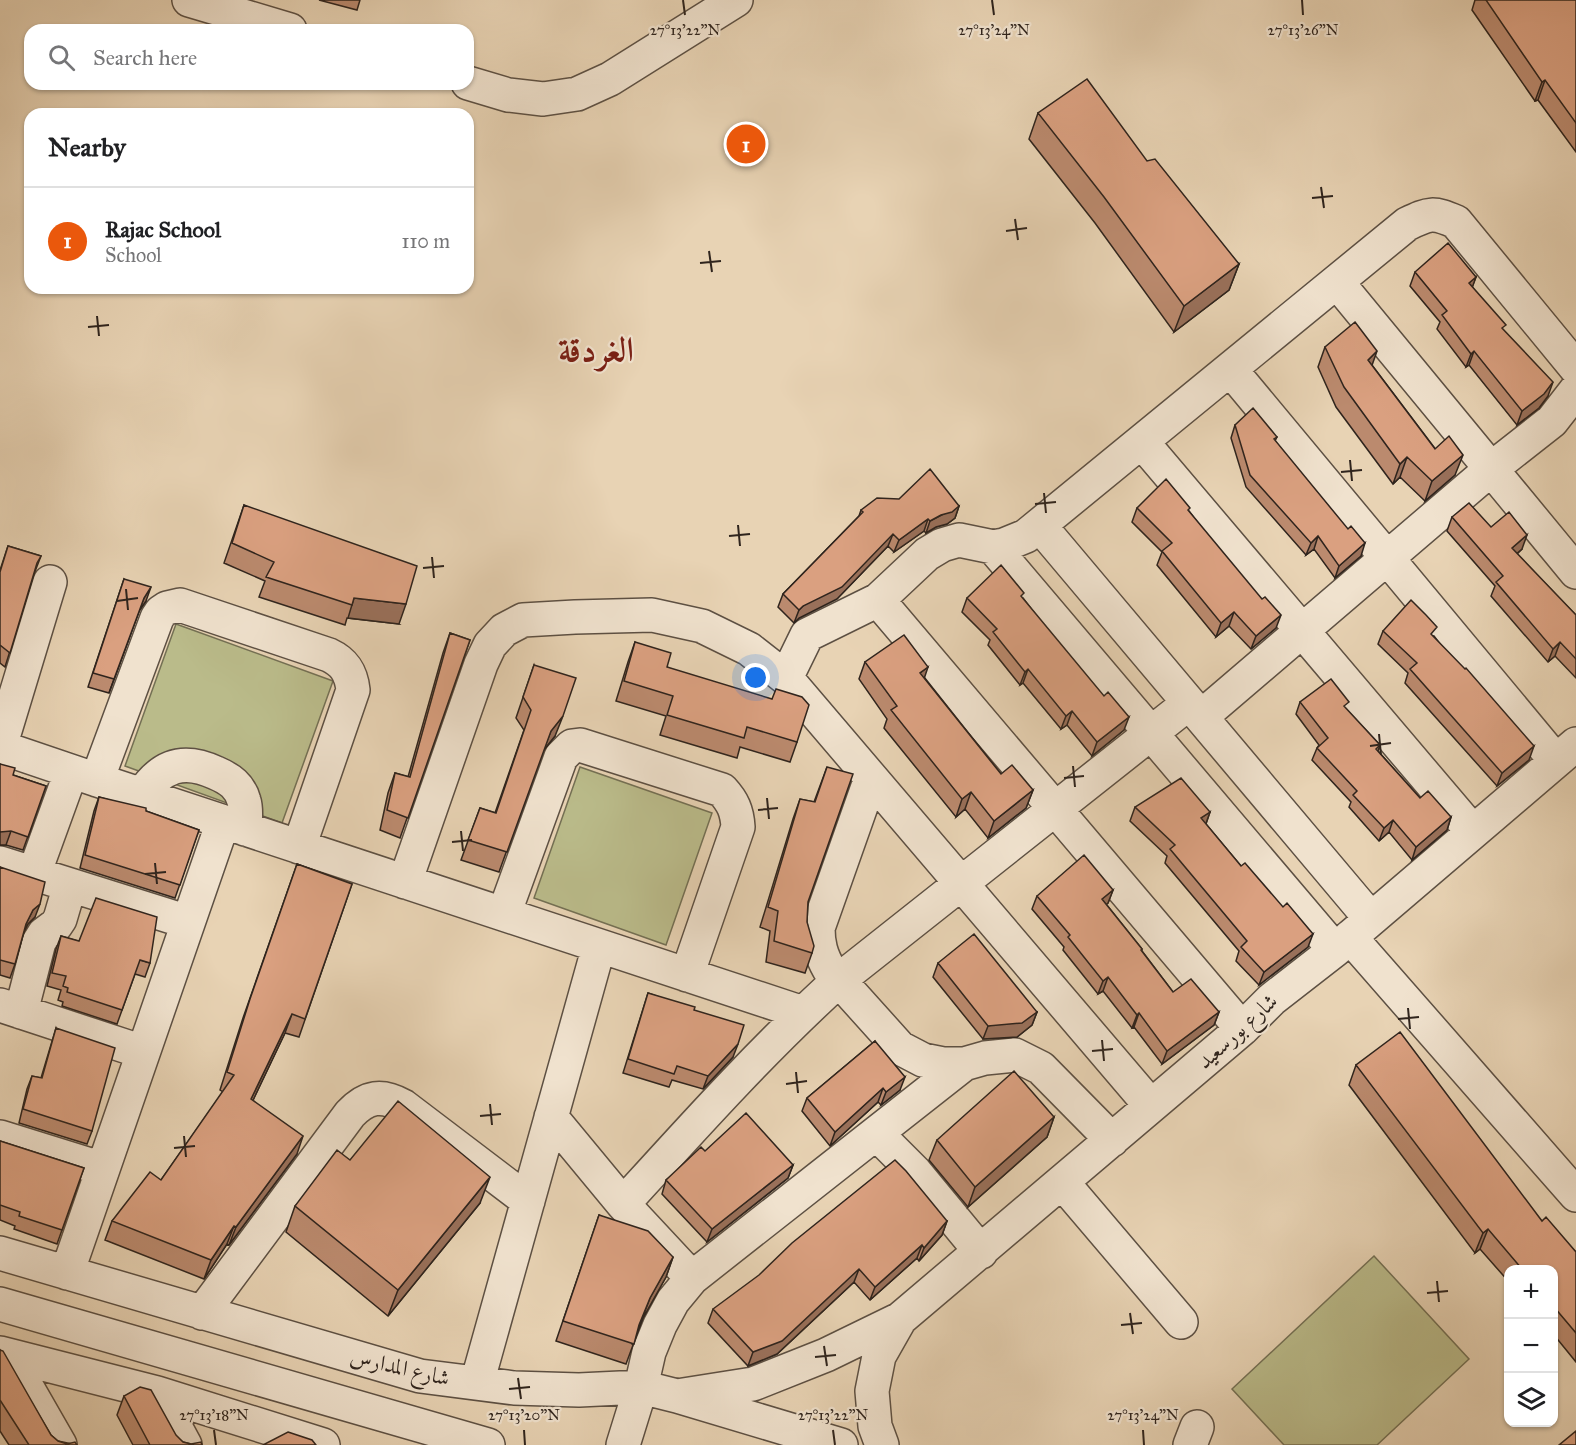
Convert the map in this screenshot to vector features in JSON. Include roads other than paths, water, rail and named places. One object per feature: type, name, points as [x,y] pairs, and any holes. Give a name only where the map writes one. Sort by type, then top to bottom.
[{"type":"street","points":[[189,0],[270,24]]},
{"type":"street","points":[[474,85],[508,95],[543,99],[577,94],[610,79],[736,0]]},
{"type":"street","points":[[786,678],[807,635],[878,600],[927,554],[942,545],[959,540],[993,547],[1026,536],[1407,224],[1422,217],[1438,214],[1456,222],[1576,368]]},
{"type":"street","points":[[1337,282],[1576,572]]},
{"type":"street","points":[[1230,369],[1387,557],[1566,753]]},
{"type":"street","points":[[623,1204],[722,1095],[839,980],[1151,733],[1195,710],[1302,630],[1491,469],[1552,421],[1576,390]]},
{"type":"street","points":[[1142,442],[1473,832]]},
{"type":"street","points":[[1040,525],[1195,710],[1352,935]]},
{"type":"street","points":[[993,547],[1151,733],[1352,935],[1576,1195]]},
{"type":"street","points":[[50,582],[0,747],[803,1013]]},
{"type":"street","points":[[878,600],[1242,1029]]},
{"type":"street","points":[[34,874],[84,776],[157,618],[167,608],[180,605],[329,654],[339,659],[352,678],[353,690],[299,847]]},
{"type":"street","points":[[405,882],[481,664],[490,645],[504,630],[523,620],[652,615],[702,626],[749,649],[786,678],[1151,1106]]},
{"type":"street","points":[[504,914],[561,757],[572,746],[580,745],[722,790],[731,800],[737,813],[738,827],[687,975]]},
{"type":"street","name":"شارع بورسعيد","points":[[677,1396],[753,1384],[826,1355],[900,1319],[1242,1029],[1272,999],[1352,935],[1566,753]]},
{"type":"street","points":[[67,1273],[188,922],[245,803],[240,791],[229,779],[189,764],[174,766],[160,773],[149,783],[142,795]]},
{"type":"street","points":[[871,778],[818,928],[818,943],[829,969],[900,1048],[923,1060],[943,1064],[964,1064],[985,1058],[1015,1055],[1041,1068],[1112,1140]]},
{"type":"street","points":[[0,864],[188,922]]},
{"type":"street","points":[[70,885],[60,919],[39,942],[10,1008],[143,1052]]},
{"type":"street","points":[[477,1383],[599,946]]},
{"type":"street","points":[[622,1445],[641,1387],[649,1352],[660,1325],[673,1301],[692,1278],[964,1064]]},
{"type":"street","points":[[202,1313],[350,1114],[358,1105],[369,1100],[381,1098],[393,1100],[403,1106],[528,1201]]},
{"type":"street","points":[[551,1117],[623,1204],[692,1278]]},
{"type":"street","points":[[877,1134],[915,1172],[981,1252]]},
{"type":"street","points":[[0,1137],[103,1169]]},
{"type":"street","points":[[1062,1182],[1181,1322]]},
{"type":"street","name":"شارع المدارس","points":[[0,1253],[420,1376],[514,1388],[579,1390],[641,1387],[841,1445]]},
{"type":"street","points":[[0,1304],[488,1445]]},
{"type":"street","name":"شارع بورسعيد","points":[[882,1445],[875,1426],[872,1391],[879,1356],[900,1319]]},
{"type":"street","points":[[4,1355],[157,1393],[320,1445]]},
{"type":"street","points":[[4,1355],[60,1445]]},
{"type":"street","points":[[157,1393],[185,1445]]},
{"type":"place","name":"Rajac School","points":[[746,144]]},
{"type":"district","name":"الغردقة","points":[[596,349]]}]
